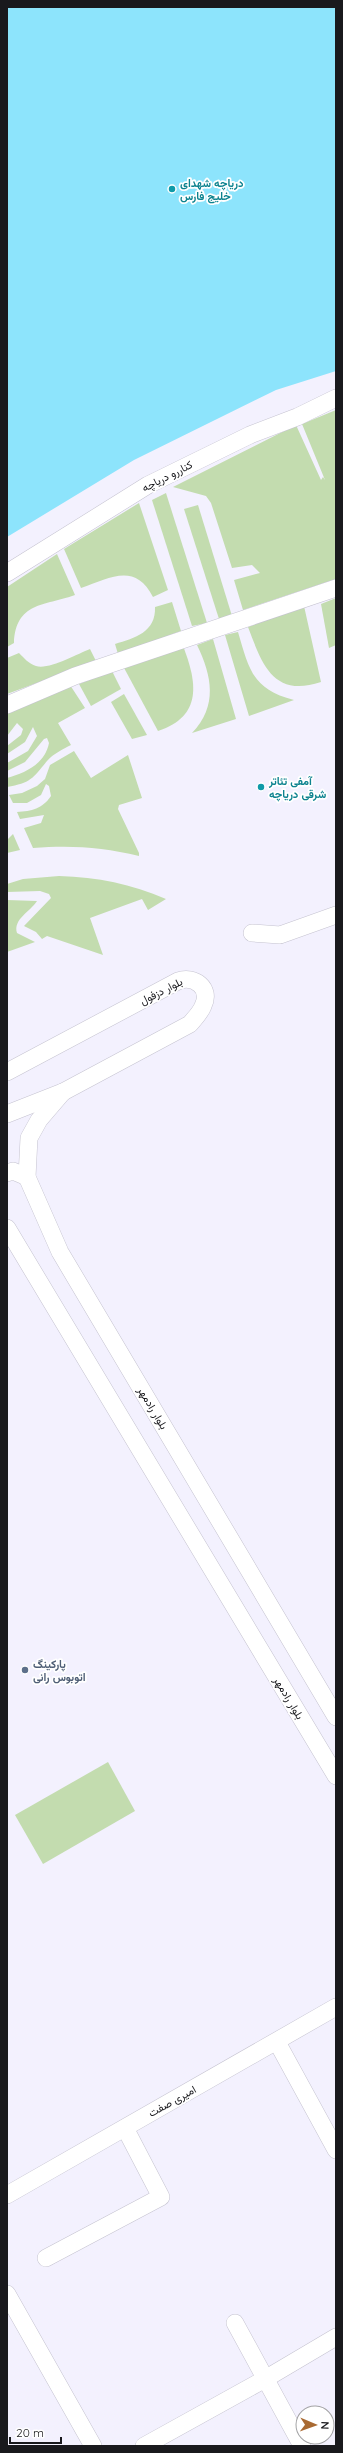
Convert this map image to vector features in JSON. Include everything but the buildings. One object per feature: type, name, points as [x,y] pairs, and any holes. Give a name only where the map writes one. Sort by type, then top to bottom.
[{"type":"street","name":"کناررو دریاچه","points":[[7,573],[148,485],[250,435],[297,417],[336,398]]},
{"type":"street","points":[[7,705],[75,676],[336,588]]},
{"type":"street","points":[[252,933],[280,934],[336,915]]},
{"type":"street","name":"بلوار دزفول","points":[[7,1072],[178,981],[186,978],[196,980],[202,986],[205,993],[204,1006],[190,1024],[63,1092],[7,1114]]},
{"type":"street","name":"بلوار رادمهر","points":[[63,1092],[39,1120],[29,1138],[27,1177],[60,1252],[336,1717]]},
{"type":"street","points":[[7,1173],[13,1171],[27,1177]]},
{"type":"street","name":"بلوار رادمهر","points":[[7,1228],[336,1776]]},
{"type":"street","name":"امیری صفت","points":[[7,2195],[277,2042],[336,2006]]},
{"type":"street","points":[[277,2042],[336,2150]]},
{"type":"street","points":[[46,2258],[161,2197],[125,2128]]},
{"type":"street","points":[[7,2294],[93,2446]]},
{"type":"street","points":[[234,2323],[302,2446]]},
{"type":"street","points":[[144,2446],[265,2379],[336,2337]]},
{"type":"green space","points":[[336,410],[336,579],[243,610],[234,580],[260,573],[252,565],[232,568],[211,503],[206,496],[173,487],[296,425],[321,480],[323,477],[325,480],[302,424]]},
{"type":"green space","points":[[166,493],[207,623],[192,626],[152,500]]},
{"type":"green space","points":[[139,503],[168,590],[153,597],[146,586],[138,579],[130,576],[112,577],[81,588],[64,549]]},
{"type":"green space","points":[[198,505],[232,616],[219,619],[184,509]]},
{"type":"green space","points":[[57,554],[75,595],[43,604],[26,613],[20,620],[16,630],[14,643],[7,647],[7,587]]},
{"type":"green space","points":[[336,598],[336,645],[329,648],[321,604]]},
{"type":"green space","points":[[172,602],[181,631],[118,654],[115,644],[143,633],[152,622],[155,607]]},
{"type":"green space","points":[[304,606],[321,682],[305,686],[291,685],[280,681],[265,665],[248,627]]},
{"type":"green space","points":[[238,632],[245,657],[254,676],[269,690],[294,700],[249,716],[225,635]]},
{"type":"green space","points":[[213,639],[236,719],[192,733],[206,712],[210,690],[206,668],[197,645]]},
{"type":"green space","points":[[183,646],[191,672],[193,696],[189,707],[183,716],[173,725],[158,731],[123,666]]},
{"type":"green space","points":[[90,649],[96,661],[7,694],[7,658],[19,653],[31,664],[42,667],[63,661]]},
{"type":"green space","points":[[112,671],[121,689],[91,706],[79,684]]},
{"type":"green space","points":[[70,685],[85,708],[58,723],[71,745],[52,756],[31,779],[21,784],[7,787],[7,778],[27,770],[39,762],[47,750],[49,743],[47,738],[44,739],[25,762],[7,771],[7,763],[28,751],[37,736],[33,727],[25,742],[7,754],[7,746],[21,735],[23,729],[17,723],[7,736],[7,711]]},
{"type":"green space","points":[[124,694],[147,735],[132,739],[111,702]]},
{"type":"green space","points":[[74,751],[91,778],[128,755],[142,798],[119,805],[118,809],[139,853],[139,856],[86,848],[33,848],[24,828],[41,823],[44,815],[20,819],[17,812],[32,810],[44,804],[51,796],[49,786],[46,784],[41,795],[27,803],[13,803],[9,795],[22,793],[37,786],[45,779],[50,765]]},
{"type":"green space","points":[[13,834],[20,850],[7,853],[7,840]]},
{"type":"green space","points":[[59,876],[114,882],[140,889],[166,899],[148,910],[142,899],[90,918],[103,955],[47,936],[42,939],[36,932],[24,926],[51,898],[49,894],[40,891],[7,892],[7,884],[23,879]]},
{"type":"green space","points":[[7,900],[37,901],[23,916],[16,928],[17,933],[35,942],[7,952]]},
{"type":"green space","points":[[108,1762],[135,1811],[43,1864],[15,1815]]},
{"type":"water","name":"دریاچه شهدای خلیج فارس","points":[[7,7],[336,7],[336,371],[276,390],[134,460],[7,537]]},
{"type":"place","name":"دریاچه شهدای خلیج فارس","points":[[172,189]]},
{"type":"place","name":"آمفی تئاتر شرقی دریاچه","points":[[261,787]]},
{"type":"place","name":"پارکینگ اتوبوس رانی","points":[[25,1670]]}]
